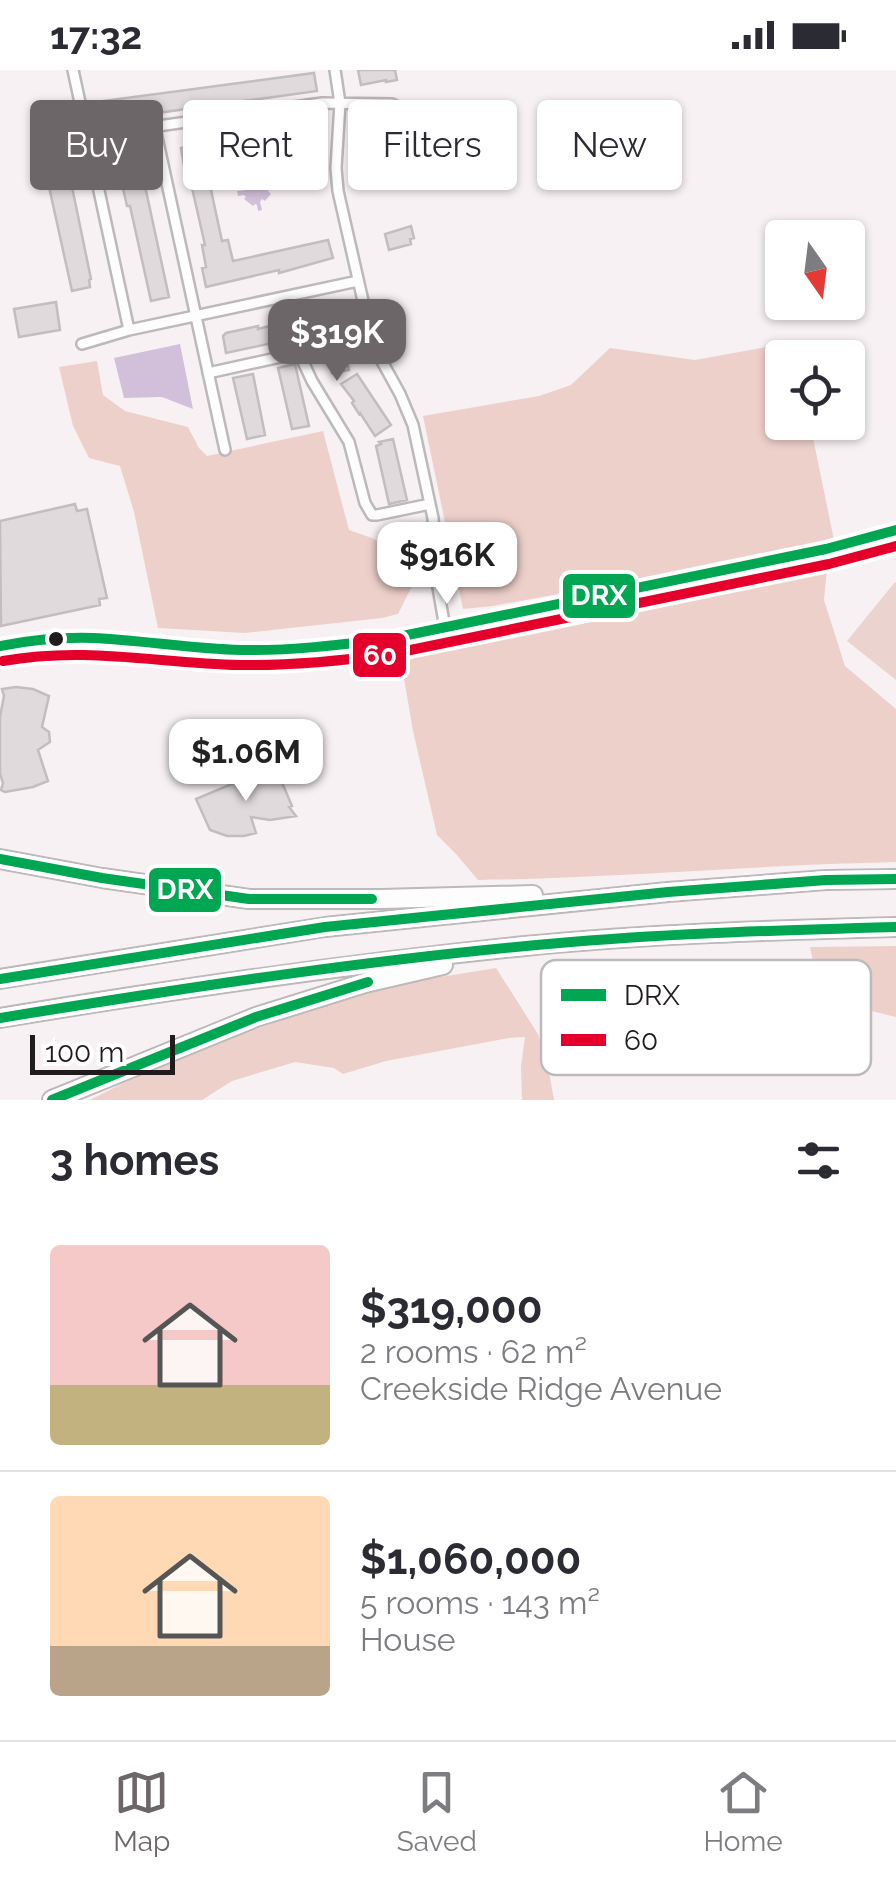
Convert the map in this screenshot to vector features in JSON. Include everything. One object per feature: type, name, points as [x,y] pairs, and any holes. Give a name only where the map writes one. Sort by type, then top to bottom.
[{"type":"highway","points":[[0,859],[249,898],[668,892]]},
{"type":"highway","points":[[0,979],[325,927],[668,892],[896,879]]},
{"type":"highway","points":[[0,1018],[319,968],[529,946],[764,930],[896,927]]},
{"type":"highway","points":[[52,1100],[256,1017],[365,983],[529,946]]},
{"type":"street","points":[[73,70],[79,100]]},
{"type":"street","points":[[335,70],[340,103],[337,179],[373,345],[413,426],[433,518],[436,576],[446,628]]},
{"type":"street","points":[[163,127],[322,103],[348,103]]},
{"type":"street","points":[[163,166],[225,450]]},
{"type":"street","points":[[98,190],[128,330]]},
{"type":"street","points":[[82,344],[128,330],[358,281]]},
{"type":"street","points":[[208,374],[299,353],[351,447],[365,504],[372,515],[430,504]]},
{"type":"street","points":[[0,646],[33,640],[90,638],[286,650],[388,639],[896,530]]},
{"type":"shaded area","points":[[269,190],[271,194],[265,201],[262,199],[262,210],[258,211],[257,205],[253,206],[244,195],[238,196],[237,191]]},
{"type":"shaded area","points":[[180,344],[193,409],[162,397],[124,398],[114,358]]},
{"type":"shaded area","points":[[765,347],[765,440],[813,440],[834,540],[463,609],[423,416],[539,396],[571,385],[610,348],[695,360]]},
{"type":"shaded area","points":[[97,361],[103,395],[125,411],[188,427],[207,456],[323,431],[349,530],[405,557],[412,586],[398,614],[245,633],[158,628],[134,512],[120,466],[89,458],[73,426],[59,367]]},
{"type":"shaded area","points":[[827,568],[824,600],[845,666],[896,709],[896,862],[478,880],[437,835],[400,655]]},
{"type":"shaded area","points":[[896,583],[896,680],[847,641]]},
{"type":"shaded area","points":[[896,946],[896,1017],[871,1011],[871,960],[813,960],[810,947]]},
{"type":"shaded area","points":[[496,968],[538,1034],[541,1075],[550,1075],[554,1100],[522,1100],[525,1037],[386,1061],[343,1074],[334,1068],[295,1062],[232,1081],[202,1100],[90,1100],[219,1042],[341,999]]},
{"type":"building","points":[[358,70],[395,70],[397,80],[361,85]]},
{"type":"building","points":[[314,73],[317,91],[252,100],[183,100],[183,109],[163,112],[163,100],[111,100]]},
{"type":"building","points":[[50,190],[73,190],[91,279],[90,287],[72,291]]},
{"type":"building","points":[[123,190],[146,190],[169,297],[151,301]]},
{"type":"building","points":[[192,190],[211,190],[222,241],[228,240],[233,261],[328,240],[333,258],[206,287],[202,268],[206,267]]},
{"type":"building","points":[[411,226],[411,244],[389,250],[385,234]]},
{"type":"building","points":[[56,302],[60,330],[19,337],[14,309]]},
{"type":"building","points":[[335,308],[349,370],[332,373],[318,333],[226,353],[226,333],[303,317],[304,324],[320,321],[318,314]]},
{"type":"building","points":[[295,364],[309,426],[292,429],[278,368]]},
{"type":"building","points":[[253,374],[265,435],[247,439],[233,378]]},
{"type":"building","points":[[357,374],[391,425],[375,436],[341,384]]},
{"type":"building","points":[[393,439],[407,500],[389,504],[376,446]]},
{"type":"building","points":[[75,504],[77,511],[87,509],[107,598],[99,599],[100,605],[1,626],[0,521]]},
{"type":"building","points":[[16,687],[49,696],[42,727],[49,732],[50,742],[38,750],[48,781],[5,792],[1,790],[0,774],[2,689]]},
{"type":"building","points":[[275,766],[296,816],[270,820],[251,817],[256,833],[244,836],[210,830],[196,799]]},
{"type":"transit line","name":"DRX","points":[[0,646],[81,638],[259,650],[388,639],[826,549],[896,530]]},
{"type":"transit line","name":"60","points":[[3,661],[92,655],[258,665],[372,657],[829,564],[896,546]]},
{"type":"transit line","name":"DRX","points":[[0,859],[249,899],[372,899]]},
{"type":"transit line","name":"DRX","points":[[0,979],[325,927],[668,892],[896,879]]},
{"type":"transit line","name":"DRX","points":[[0,1018],[427,956],[652,936],[896,927]]},
{"type":"transit line","name":"DRX","points":[[52,1100],[256,1017],[368,982]]}]
